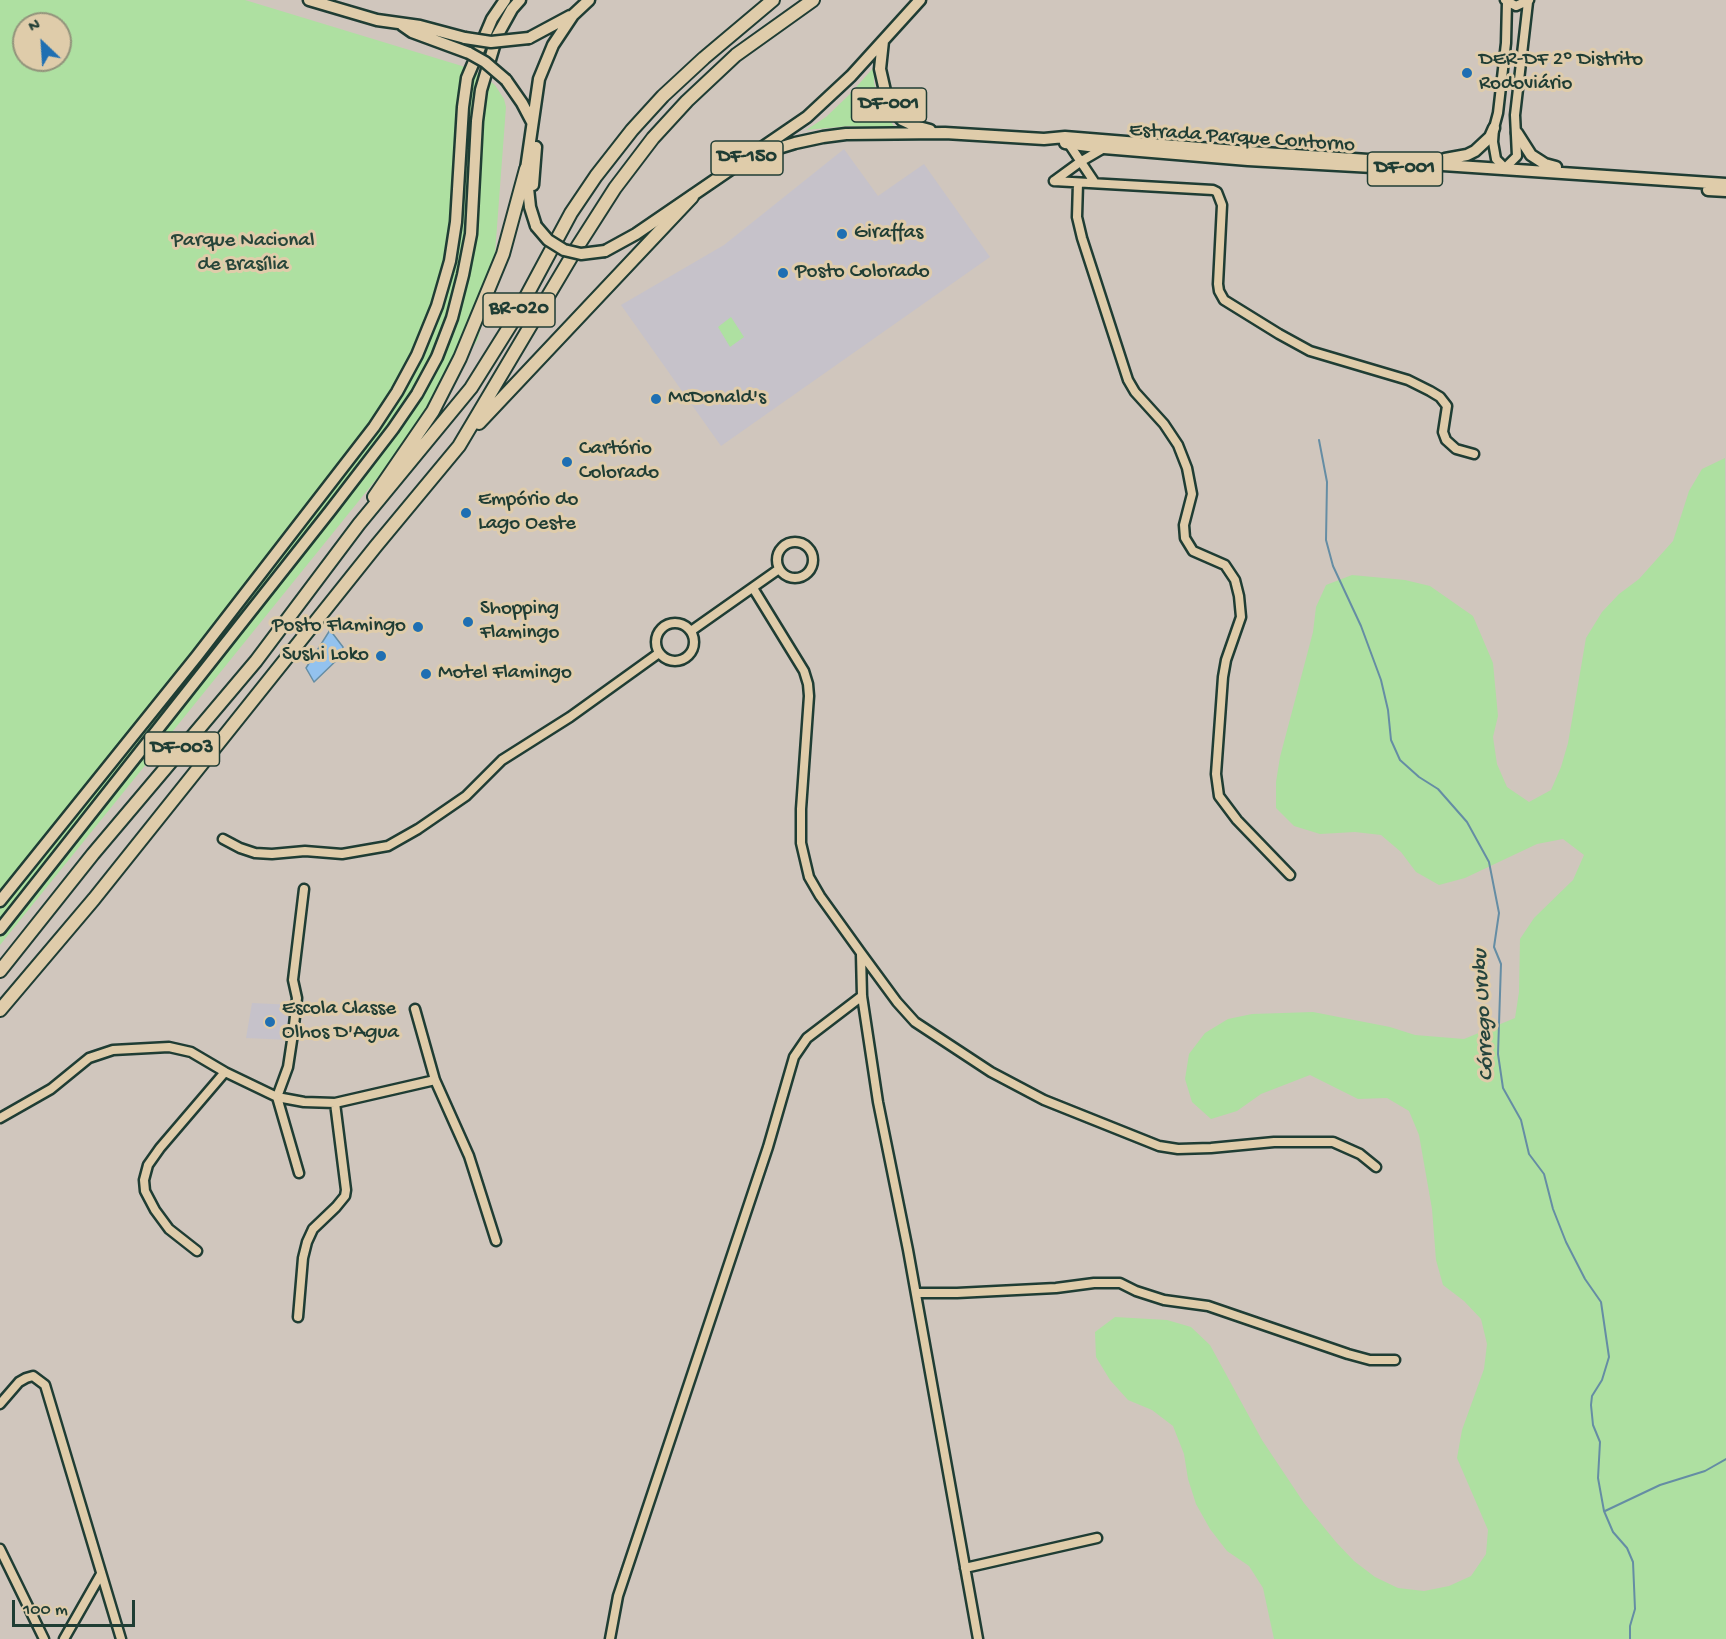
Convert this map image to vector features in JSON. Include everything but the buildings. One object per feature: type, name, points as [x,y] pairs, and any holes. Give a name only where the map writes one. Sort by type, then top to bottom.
[{"type":"highway","name":"BR-020","points":[[359,524],[471,388],[513,321],[571,213],[632,130],[697,64],[773,0]]},
{"type":"highway","name":"BR-020","points":[[467,434],[576,249],[652,138],[736,55],[813,0]]},
{"type":"highway","points":[[359,524],[386,477],[433,411],[460,358],[503,254],[526,169]]},
{"type":"highway","points":[[467,434],[523,378],[692,197]]},
{"type":"highway","name":"DF-003","points":[[0,1010],[94,899],[467,434]]},
{"type":"highway","name":"DF-003","points":[[0,971],[93,854],[256,661],[359,524]]},
{"type":"main road","points":[[309,0],[402,25],[420,26],[465,38],[491,42],[529,38],[573,15]]},
{"type":"main road","points":[[0,901],[196,656],[374,427],[398,392],[417,356],[437,306],[450,261],[456,222],[467,78],[492,19],[505,0]]},
{"type":"main road","points":[[0,929],[330,511],[417,394],[437,357],[452,318],[464,275],[471,234],[477,121],[481,90],[497,36],[512,9],[520,0]]},
{"type":"main road","points":[[538,223],[530,207],[526,169],[539,79],[553,45],[573,15],[589,0]]},
{"type":"main road","points":[[538,223],[533,201],[534,166],[546,76],[561,40],[596,0]]},
{"type":"main road","name":"DF-150","points":[[538,223],[548,240],[564,250],[581,254],[604,248],[636,234],[807,117],[851,76],[918,2]]},
{"type":"main road","points":[[402,25],[412,32],[485,62],[506,80],[532,122]]},
{"type":"main road","name":"Estrada Parque Contorno","points":[[883,41],[879,69],[888,104],[902,120],[945,133]]},
{"type":"main road","points":[[1418,163],[1467,155],[1484,144],[1494,128]]},
{"type":"main road","name":"Estrada Parque Contorno","points":[[749,157],[795,142],[846,134],[945,133],[1726,184]]},
{"type":"main road","points":[[1517,133],[1531,155],[1545,164],[1645,178]]},
{"type":"main road","name":"Estrada Parque Contorno","points":[[1067,140],[1104,148],[1296,163],[1485,173],[1726,191]]},
{"type":"main road","points":[[1485,173],[1505,168],[1524,176]]},
{"type":"street","points":[[1506,1],[1516,6],[1528,1],[1515,115],[1516,156],[1505,168],[1496,159],[1493,150],[1506,43],[1506,1]]},
{"type":"street","points":[[1502,76],[1519,79]]},
{"type":"street","points":[[1498,113],[1515,115]]},
{"type":"street","points":[[1067,140],[1095,183]]},
{"type":"street","points":[[1104,148],[1054,181],[1217,192],[1222,205],[1218,284],[1224,300],[1310,351],[1408,380],[1440,397],[1447,406],[1443,432],[1446,440],[1456,449],[1474,454]]},
{"type":"street","points":[[1078,183],[1077,217],[1082,238],[1128,380],[1135,392],[1164,424],[1178,445],[1188,468],[1192,494],[1184,525],[1185,538],[1193,550],[1225,565],[1231,572],[1239,596],[1241,617],[1226,660],[1223,677],[1216,774],[1219,796],[1237,820],[1290,874]]},
{"type":"street","points":[[803,543],[812,553],[811,568],[799,578],[784,575],[779,569],[777,555],[785,544],[803,543]]},
{"type":"street","points":[[691,631],[779,569]]},
{"type":"street","points":[[753,588],[804,671],[808,684],[801,843],[809,877],[820,896],[907,1014],[928,1031],[991,1072],[1023,1089],[1159,1146],[1178,1149],[1274,1142],[1333,1142],[1360,1154],[1376,1167]]},
{"type":"street","points":[[678,623],[691,631],[694,645],[686,657],[671,660],[659,653],[656,639],[663,626],[678,623]]},
{"type":"street","points":[[223,839],[255,853],[272,854],[305,851],[342,854],[387,846],[418,830],[466,796],[502,760],[570,717],[659,653]]},
{"type":"street","points":[[299,1173],[278,1097],[288,1067],[293,1034],[297,998],[293,980],[304,889]]},
{"type":"street","points":[[861,953],[862,996],[878,1102],[916,1293],[978,1639]]},
{"type":"street","points":[[610,1639],[618,1596],[768,1147],[794,1057],[807,1038],[862,996]]},
{"type":"street","points":[[415,1009],[435,1080],[469,1156],[496,1241]]},
{"type":"street","points":[[0,1118],[51,1089],[89,1058],[113,1050],[169,1047],[191,1052],[225,1072],[278,1097],[303,1102],[335,1103],[435,1080]]},
{"type":"street","points":[[197,1251],[169,1228],[155,1210],[146,1191],[144,1180],[148,1165],[160,1148],[225,1072]]},
{"type":"street","points":[[298,1317],[303,1258],[307,1242],[313,1229],[345,1196],[335,1103]]},
{"type":"street","points":[[916,1293],[957,1293],[1056,1288],[1103,1282],[1120,1283],[1164,1300],[1208,1306],[1348,1354],[1370,1360],[1395,1360]]},
{"type":"street","points":[[0,1404],[19,1382],[33,1376],[45,1385],[121,1639]]},
{"type":"street","points":[[965,1568],[1097,1538]]},
{"type":"street","points":[[0,1549],[44,1639]]},
{"type":"street","points":[[64,1639],[101,1575]]},
{"type":"shaded area","points":[[844,149],[878,196],[924,164],[990,257],[721,446],[621,305],[724,245]]},
{"type":"shaded area","name":"Escola Classe Olhos D'Agua","points":[[252,1003],[294,1005],[290,1040],[246,1038]]},
{"type":"green space","name":"Parque Nacional de Brasília","points":[[0,0],[245,0],[462,66],[483,76],[495,85],[506,107],[493,280],[478,339],[429,414],[0,945]]},
{"type":"green space","points":[[874,67],[874,83],[879,101],[893,125],[902,129],[849,126],[806,130],[826,117]]},
{"type":"green space","points":[[731,317],[744,337],[730,347],[718,327]]},
{"type":"green space","points":[[1725,458],[1726,1639],[1274,1639],[1263,1588],[1249,1566],[1227,1551],[1210,1529],[1196,1504],[1188,1479],[1184,1454],[1173,1426],[1152,1410],[1128,1400],[1110,1380],[1096,1357],[1095,1332],[1115,1317],[1167,1320],[1191,1327],[1210,1345],[1262,1440],[1304,1503],[1336,1542],[1354,1561],[1375,1577],[1398,1588],[1424,1591],[1449,1586],[1471,1576],[1486,1554],[1488,1530],[1457,1458],[1462,1430],[1484,1369],[1487,1344],[1481,1319],[1464,1301],[1443,1285],[1436,1260],[1432,1209],[1419,1135],[1409,1111],[1387,1098],[1358,1099],[1310,1075],[1261,1094],[1237,1111],[1211,1119],[1192,1102],[1185,1079],[1189,1054],[1205,1033],[1228,1019],[1252,1014],[1313,1012],[1390,1027],[1415,1035],[1464,1039],[1515,1018],[1519,992],[1520,939],[1534,918],[1573,880],[1584,855],[1563,839],[1537,844],[1465,878],[1439,885],[1416,872],[1401,852],[1381,835],[1355,832],[1320,834],[1294,826],[1276,808],[1276,782],[1280,757],[1313,632],[1316,607],[1326,585],[1352,575],[1405,580],[1430,586],[1473,616],[1493,663],[1498,716],[1493,737],[1497,764],[1507,787],[1529,802],[1551,790],[1561,767],[1568,743],[1586,638],[1602,612],[1619,594],[1639,579],[1673,541],[1689,491],[1702,469]]},
{"type":"water","points":[[330,630],[343,647],[342,655],[314,682],[306,668]]},
{"type":"waterway","name":"Córrego Urubu","points":[[1319,440],[1327,482],[1326,540],[1333,566],[1361,626],[1381,680],[1388,710],[1391,740],[1400,760],[1419,777],[1438,789],[1467,822],[1489,862],[1499,913],[1494,947],[1501,964],[1498,1054],[1503,1088],[1521,1120],[1529,1154],[1544,1174],[1553,1209],[1566,1242],[1585,1279],[1601,1302],[1609,1357],[1602,1380],[1592,1396],[1591,1405],[1593,1425],[1600,1442],[1598,1478],[1604,1511],[1613,1532],[1627,1548],[1633,1562],[1635,1609],[1630,1626],[1630,1639]]},
{"type":"waterway","points":[[1605,1511],[1660,1485],[1705,1471],[1726,1459]]},
{"type":"place","name":"DER-DF 2º Distrito Rodoviário","points":[[1467,73]]},
{"type":"place","name":"Giraffas","points":[[842,234]]},
{"type":"place","name":"Posto Colorado","points":[[783,273]]},
{"type":"place","name":"McDonald's","points":[[656,399]]},
{"type":"place","name":"Cartório Colorado","points":[[567,462]]},
{"type":"place","name":"Empório do Lago Oeste","points":[[466,513]]},
{"type":"place","name":"Shopping Flamingo","points":[[468,622]]},
{"type":"place","name":"Posto Flamingo","points":[[418,627]]},
{"type":"place","name":"Sushi Loko","points":[[381,656]]},
{"type":"place","name":"Motel Flamingo","points":[[426,674]]},
{"type":"place","name":"Escola Classe Olhos D'Agua","points":[[270,1022]]}]
